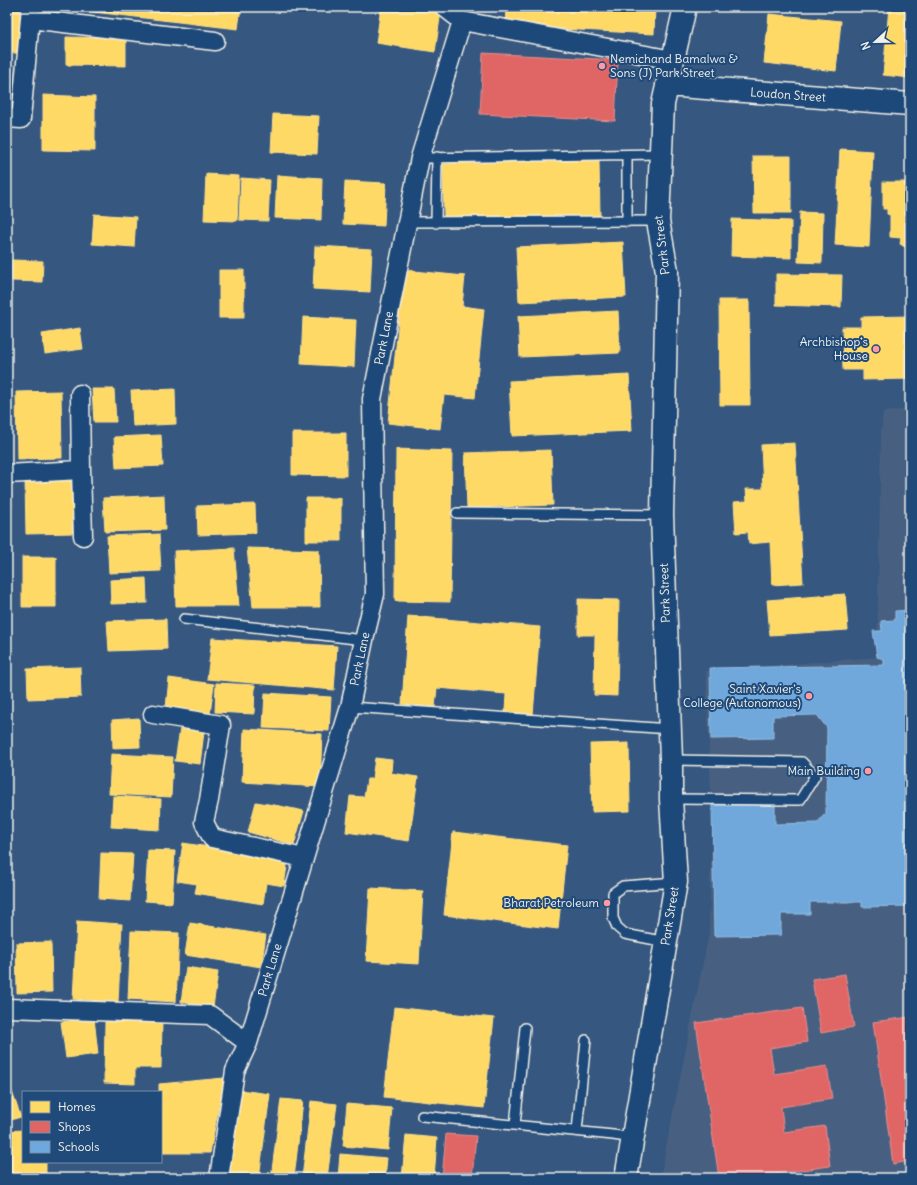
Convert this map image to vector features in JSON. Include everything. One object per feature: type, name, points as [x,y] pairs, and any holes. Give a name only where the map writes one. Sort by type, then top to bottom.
[{"type":"main road","name":"Park Street","points":[[626,1178],[676,882],[671,799],[672,760],[662,515],[667,271],[658,221],[663,104],[685,7]]},
{"type":"main road","name":"Loudon Street","points":[[667,85],[910,104]]},
{"type":"street","points":[[444,7],[462,21],[673,60]]},
{"type":"street","points":[[7,118],[21,119],[30,13],[215,41]]},
{"type":"street","name":"Park Lane","points":[[219,1178],[235,1071],[248,1043],[350,707],[364,640],[376,594],[372,399],[406,222],[428,158],[462,21]]},
{"type":"street","points":[[80,394],[80,470],[83,536]]},
{"type":"street","points":[[7,474],[80,470]]},
{"type":"street","points":[[152,714],[221,725],[204,822],[212,838],[304,858]]},
{"type":"street","points":[[7,1008],[210,1015],[248,1043]]},
{"type":"lane","points":[[436,223],[428,158],[660,154]]},
{"type":"lane","points":[[627,155],[627,222]]},
{"type":"lane","points":[[406,222],[658,221]]},
{"type":"lane","points":[[457,513],[662,515]]},
{"type":"lane","points":[[184,619],[364,640]]},
{"type":"lane","points":[[350,707],[670,729]]},
{"type":"lane","points":[[671,799],[800,800],[815,776],[802,762],[672,760]]},
{"type":"lane","points":[[666,942],[625,934],[617,927],[613,918],[613,893],[623,886],[676,882]]},
{"type":"lane","points":[[515,1125],[525,1028]]},
{"type":"lane","points":[[577,1131],[586,1040]]},
{"type":"lane","points":[[422,1116],[633,1138]]},
{"type":"shaded area","points":[[910,409],[910,1178],[660,1178],[709,933],[712,818],[706,671],[877,657],[881,433],[883,412]]},
{"type":"building: Homes","points":[[7,7],[20,7],[19,53],[7,53]]},
{"type":"building: Homes","points":[[51,7],[241,7],[238,29]]},
{"type":"building: Homes","points":[[381,7],[414,7],[441,11],[435,52],[376,43]]},
{"type":"building: Homes","points":[[506,7],[655,7],[654,34],[505,26]]},
{"type":"building: Homes","points":[[889,7],[910,7],[910,78],[883,75]]},
{"type":"building: Homes","points":[[769,14],[841,21],[836,71],[764,63]]},
{"type":"building: Homes","points":[[66,37],[126,38],[126,66],[66,65]]},
{"type":"building: Homes","points":[[7,66],[13,66],[13,100],[7,100]]},
{"type":"building: Homes","points":[[43,95],[95,97],[95,151],[43,150]]},
{"type":"building: Homes","points":[[273,114],[319,116],[317,154],[271,152]]},
{"type":"building: Homes","points":[[840,149],[873,151],[869,247],[835,245]]},
{"type":"building: Homes","points":[[753,156],[791,156],[791,213],[754,213]]},
{"type":"building: Homes","points":[[599,160],[600,216],[444,220],[443,164]]},
{"type":"building: Homes","points":[[206,174],[239,176],[237,221],[204,220]]},
{"type":"building: Homes","points":[[277,175],[322,178],[321,220],[275,218]]},
{"type":"building: Homes","points":[[241,178],[270,180],[268,221],[239,220]]},
{"type":"building: Homes","points":[[345,181],[386,183],[384,226],[343,224]]},
{"type":"building: Homes","points":[[883,182],[910,182],[910,250],[900,244],[901,238],[890,237],[890,215],[887,214],[887,209],[883,209]]},
{"type":"building: Homes","points":[[800,212],[823,213],[822,263],[798,262]]},
{"type":"building: Homes","points":[[94,214],[136,217],[134,247],[92,244]]},
{"type":"building: Homes","points":[[732,219],[791,221],[791,258],[731,256]]},
{"type":"building: Homes","points":[[623,242],[626,297],[519,302],[516,247]]},
{"type":"building: Homes","points":[[315,246],[372,249],[370,292],[313,289]]},
{"type":"building: Homes","points":[[12,260],[43,261],[42,282],[12,281]]},
{"type":"building: Homes","points":[[908,265],[910,265],[910,303],[909,303]]},
{"type":"building: Homes","points":[[219,270],[244,270],[244,318],[219,318]]},
{"type":"building: Homes","points":[[404,270],[465,276],[462,306],[484,309],[475,398],[444,395],[440,429],[388,423]]},
{"type":"building: Homes","points":[[776,274],[842,275],[841,307],[776,305]]},
{"type":"building: Homes","points":[[719,300],[749,300],[750,405],[720,405]]},
{"type":"building: Homes","points":[[618,311],[620,353],[520,357],[518,316]]},
{"type":"building: Homes","name":"Archbishop's House","points":[[910,316],[910,379],[863,380],[863,370],[843,370],[842,327],[861,327],[861,317]]},
{"type":"building: Homes","points":[[303,317],[356,320],[354,367],[301,364]]},
{"type":"building: Homes","points":[[80,328],[83,349],[45,354],[42,334]]},
{"type":"building: Homes","points":[[629,375],[632,431],[512,436],[509,381]]},
{"type":"building: Homes","points":[[92,389],[114,389],[116,422],[94,422]]},
{"type":"building: Homes","points":[[175,389],[176,424],[133,426],[131,391]]},
{"type":"building: Homes","points":[[61,391],[62,458],[17,459],[16,392]]},
{"type":"building: Homes","points":[[292,433],[346,433],[346,476],[292,475]]},
{"type":"building: Homes","points":[[161,435],[163,466],[116,468],[114,437]]},
{"type":"building: Homes","points":[[795,443],[803,583],[772,585],[770,542],[749,544],[748,532],[736,533],[734,502],[747,501],[746,489],[763,489],[761,445]]},
{"type":"building: Homes","points":[[396,449],[452,451],[450,602],[395,601]]},
{"type":"building: Homes","points":[[551,450],[553,505],[467,508],[465,453]]},
{"type":"building: Homes","points":[[74,479],[75,533],[26,534],[25,480]]},
{"type":"building: Homes","points":[[7,483],[10,483],[12,506],[7,506]]},
{"type":"building: Homes","points":[[164,495],[165,530],[105,532],[103,498]]},
{"type":"building: Homes","points":[[306,498],[341,498],[341,541],[306,541]]},
{"type":"building: Homes","points":[[255,504],[256,533],[198,535],[197,506]]},
{"type":"building: Homes","points":[[159,534],[161,571],[109,573],[107,536]]},
{"type":"building: Homes","points":[[234,548],[239,606],[176,606],[174,551]]},
{"type":"building: Homes","points":[[247,548],[319,550],[320,607],[253,607]]},
{"type":"building: Homes","points":[[22,557],[56,557],[56,607],[22,607]]},
{"type":"building: Homes","points":[[146,578],[147,603],[111,604],[110,580]]},
{"type":"building: Homes","points":[[845,594],[848,630],[770,635],[767,600]]},
{"type":"building: Homes","points":[[578,599],[619,600],[617,696],[594,695],[595,635],[578,635]]},
{"type":"building: Homes","points":[[408,616],[540,627],[533,715],[505,712],[506,694],[437,688],[435,707],[402,704]]},
{"type":"building: Homes","points":[[166,619],[167,649],[109,651],[107,621]]},
{"type":"building: Homes","points":[[212,638],[337,646],[334,690],[207,679]]},
{"type":"building: Homes","points":[[80,667],[81,697],[28,699],[27,669]]},
{"type":"building: Homes","points":[[169,678],[214,684],[210,714],[166,708]]},
{"type":"building: Homes","points":[[216,683],[255,685],[254,714],[215,712]]},
{"type":"building: Homes","points":[[265,693],[331,697],[329,731],[263,728]]},
{"type":"building: Homes","points":[[139,718],[140,747],[113,748],[112,720]]},
{"type":"building: Homes","points":[[180,729],[204,732],[200,764],[175,761]]},
{"type":"building: Homes","points":[[244,729],[322,734],[320,787],[242,782]]},
{"type":"building: Homes","points":[[629,743],[630,811],[592,812],[590,744]]},
{"type":"building: Homes","points":[[111,754],[173,757],[171,797],[109,794]]},
{"type":"building: Homes","points":[[375,758],[392,760],[391,773],[418,777],[409,841],[346,832],[350,796],[364,797],[367,779],[372,779]]},
{"type":"building: Homes","points":[[113,796],[161,799],[160,830],[111,827]]},
{"type":"building: Homes","points":[[256,802],[304,811],[294,845],[248,832]]},
{"type":"building: Homes","points":[[453,832],[567,845],[558,929],[444,915]]},
{"type":"building: Homes","points":[[183,843],[288,859],[284,886],[266,883],[263,904],[195,893],[197,884],[177,881]]},
{"type":"building: Homes","points":[[148,850],[175,851],[172,903],[145,901]]},
{"type":"building: Homes","points":[[101,853],[133,854],[130,901],[99,899]]},
{"type":"building: Homes","points":[[370,888],[423,891],[419,964],[366,961]]},
{"type":"building: Homes","points":[[77,921],[122,924],[118,1002],[73,999]]},
{"type":"building: Homes","points":[[190,923],[266,935],[261,967],[185,955]]},
{"type":"building: Homes","points":[[131,931],[179,933],[176,1002],[128,999]]},
{"type":"building: Homes","points":[[51,942],[52,992],[17,993],[16,943]]},
{"type":"building: Homes","points":[[186,967],[218,972],[213,1007],[181,1002]]},
{"type":"building: Homes","points":[[394,1007],[494,1018],[484,1108],[384,1097]]},
{"type":"building: Homes","points":[[94,1018],[98,1054],[66,1058],[61,1022]]},
{"type":"building: Homes","points":[[105,1022],[162,1022],[161,1068],[135,1068],[135,1084],[104,1083]]},
{"type":"building: Homes","points":[[7,1078],[21,1117],[7,1121]]},
{"type":"building: Homes","points":[[224,1078],[210,1153],[162,1153],[162,1091],[159,1091],[159,1084]]},
{"type":"building: Homes","points":[[240,1090],[270,1094],[259,1178],[229,1178]]},
{"type":"building: Homes","points":[[281,1099],[303,1101],[294,1178],[271,1178]]},
{"type":"building: Homes","points":[[311,1101],[337,1104],[327,1178],[302,1178]]},
{"type":"building: Homes","points":[[347,1104],[392,1108],[388,1150],[343,1146]]},
{"type":"building: Homes","points":[[22,1130],[22,1163],[46,1163],[46,1178],[7,1178],[7,1131]]},
{"type":"building: Homes","points":[[406,1135],[437,1138],[434,1178],[402,1178]]},
{"type":"building: Homes","points":[[340,1154],[387,1158],[385,1178],[338,1178]]},
{"type":"building: Shops","points":[[483,53],[618,60],[615,121],[480,114]]},
{"type":"building: Shops","points":[[845,974],[854,1027],[821,1033],[812,979]]},
{"type":"building: Shops","points":[[802,1008],[807,1042],[770,1048],[774,1074],[827,1066],[832,1099],[781,1107],[784,1132],[825,1126],[830,1166],[747,1178],[719,1178],[696,1023]]},
{"type":"building: Shops","points":[[910,1017],[910,1161],[893,1164],[873,1022]]},
{"type":"building: Shops","points":[[446,1134],[476,1136],[472,1178],[442,1178]]},
{"type":"building: Schools","name":"Saint Xavier's College (Autonomous)","points":[[910,610],[910,906],[862,907],[862,902],[810,902],[810,914],[781,914],[781,935],[714,936],[712,804],[775,804],[775,824],[817,823],[826,813],[827,728],[817,715],[773,716],[773,738],[711,739],[710,668],[884,665],[884,659],[877,657],[873,631],[882,631],[881,621],[895,620],[895,611]]},
{"type":"place","name":"Nemichand Bamalwa & Sons (J) Park Street","points":[[602,66]]},
{"type":"place","name":"Archbishop's House","points":[[876,349]]},
{"type":"place","name":"Saint Xavier's College (Autonomous)","points":[[809,696]]},
{"type":"place","name":"Main Building","points":[[868,771]]},
{"type":"place","name":"Bharat Petroleum","points":[[607,903]]}]
